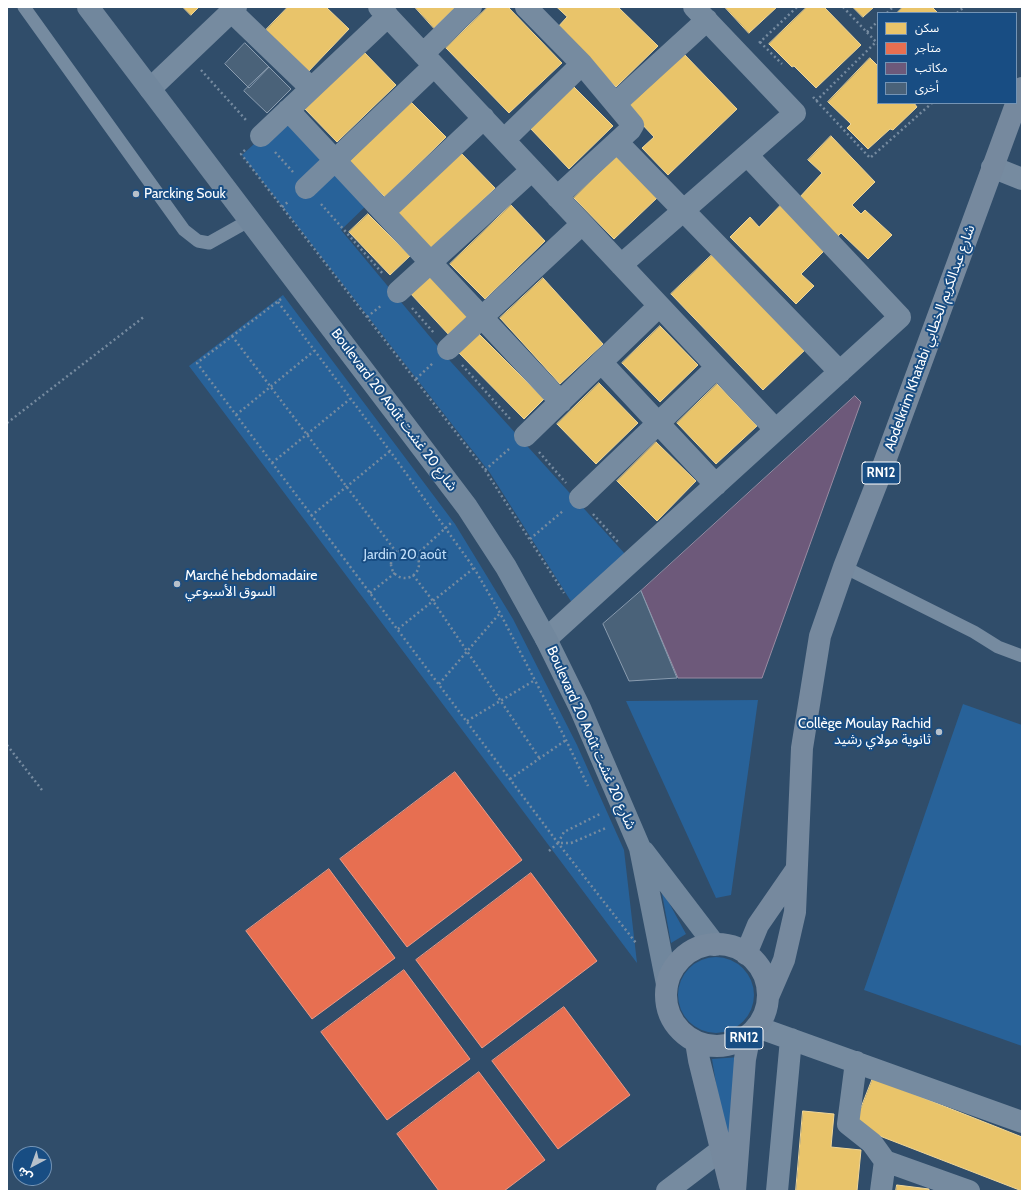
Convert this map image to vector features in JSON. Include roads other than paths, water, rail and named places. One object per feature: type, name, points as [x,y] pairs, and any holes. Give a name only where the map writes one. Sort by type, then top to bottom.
[{"type":"main road","name":"Boulevard 20 Août شارع 20 غشت","points":[[88,7],[299,283],[467,507],[506,567],[546,640],[580,708],[640,848]]},
{"type":"main road","name":"Abdelkrim Khatabi شارع عبدالكريم الخطابي","points":[[1017,101],[1022,88]]},
{"type":"main road","name":"Abdelkrim Khatabi شارع عبدالكريم الخطابي","points":[[796,870],[802,748],[820,636],[844,567],[878,480],[1016,104]]},
{"type":"main road","points":[[640,848],[715,945]]},
{"type":"main road","points":[[640,848],[667,984]]},
{"type":"main road","points":[[746,954],[758,925],[796,870]]},
{"type":"main road","name":"RN12","points":[[735,1191],[745,1059],[753,1031],[766,1008],[768,997],[784,960],[795,912],[796,870]]},
{"type":"main road","name":"RN12","points":[[753,1031],[738,1042],[724,1046],[710,1046],[696,1042],[682,1032],[671,1018],[666,1002],[667,984],[672,972],[684,957],[702,947],[715,945],[731,947],[746,954],[755,962],[762,973],[768,997]]},
{"type":"main road","points":[[696,1042],[732,1191]]},
{"type":"street","points":[[306,188],[335,160],[429,60],[471,7]]},
{"type":"street","points":[[526,7],[582,64],[633,125],[630,130],[557,197]]},
{"type":"street","points":[[150,89],[234,9],[311,88]]},
{"type":"street","points":[[261,136],[311,88],[384,11],[776,430]]},
{"type":"street","points":[[616,103],[700,14],[794,113],[622,265]]},
{"type":"street","points":[[504,140],[582,64]]},
{"type":"street","points":[[288,110],[561,402]]},
{"type":"street","points":[[384,212],[484,118]]},
{"type":"street","points":[[617,142],[840,372]]},
{"type":"street","points":[[546,640],[900,317],[747,155]]},
{"type":"street","points":[[992,167],[1022,180]]},
{"type":"street","points":[[398,292],[532,170]]},
{"type":"street","points":[[448,349],[582,224]]},
{"type":"street","points":[[525,436],[659,306]]},
{"type":"street","points":[[601,362],[716,485]]},
{"type":"street","points":[[580,498],[717,367]]},
{"type":"street","points":[[753,1031],[791,1039],[1022,1122]]},
{"type":"street","points":[[777,1191],[791,1039]]},
{"type":"street","points":[[856,1062],[848,1124],[872,1143],[885,1161],[969,1191]]},
{"type":"street","points":[[667,1191],[722,1150]]},
{"type":"street","points":[[881,1191],[885,1161]]},
{"type":"lane","points":[[24,7],[184,230],[198,241],[209,243],[250,220]]},
{"type":"lane","points":[[844,567],[974,632],[998,647],[1022,656]]},
{"type":"place","name":"Parcking Souk","points":[[136,194]]},
{"type":"place","name":"Marché hebdomadaire السوق الأسبوعي","points":[[177,584]]},
{"type":"place","name":"Collège Moulay Rachid ثانوية مولاي رشيد","points":[[939,732]]},
{"type":"park label","name":"Jardin 20 août","points":[[405,555]]}]
